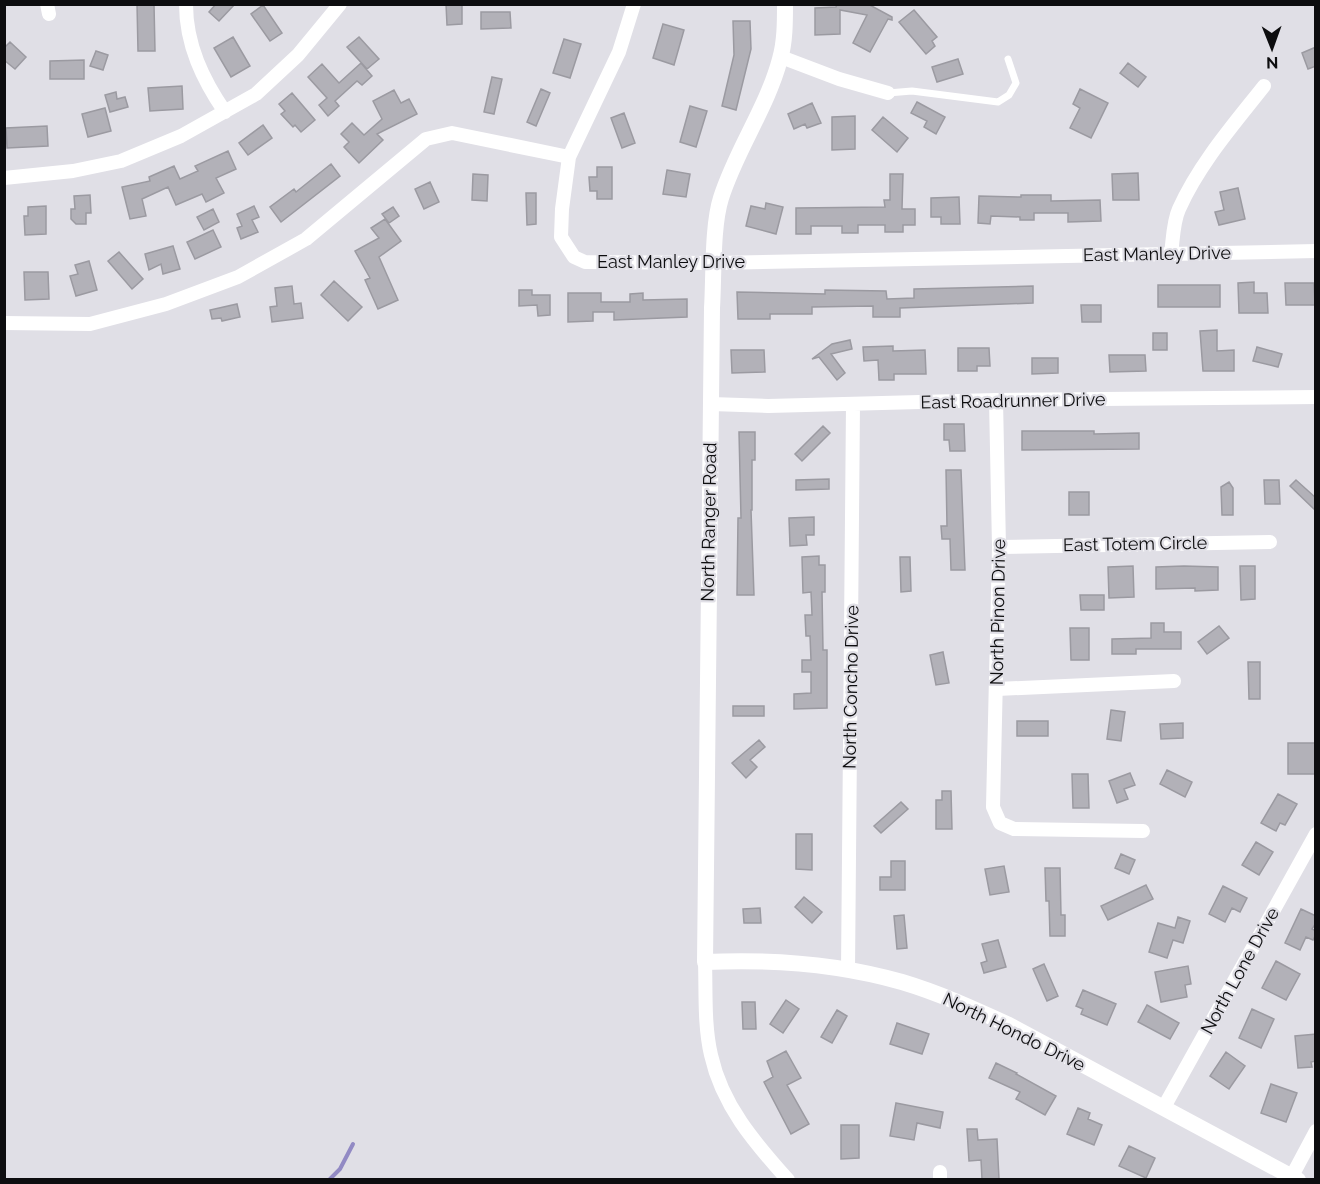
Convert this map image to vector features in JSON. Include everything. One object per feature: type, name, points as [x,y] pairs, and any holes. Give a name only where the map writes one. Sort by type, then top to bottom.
[{"type":"street","points":[[186,4],[186,18],[193,51],[207,87],[225,112]]},
{"type":"street","points":[[4,178],[73,171],[121,161],[181,136],[256,94],[298,55],[340,4]]},
{"type":"street","name":"East Manley Drive","points":[[634,4],[619,52],[569,157],[561,237],[574,257],[585,262],[714,263],[1316,251]]},
{"type":"street","name":"North Ranger Road","points":[[785,4],[781,57],[771,88],[729,175],[720,201],[714,263],[705,962],[711,1053],[721,1089],[737,1118],[788,1179]]},
{"type":"street","points":[[781,57],[839,79],[888,93]]},
{"type":"street","points":[[1171,254],[1178,211],[1190,189],[1233,125],[1264,86]]},
{"type":"street","points":[[4,323],[90,324],[166,304],[238,277],[306,239],[426,139],[438,135],[452,133],[569,157]]},
{"type":"street","name":"East Roadrunner Drive","points":[[711,404],[768,406],[996,400],[1316,397]]},
{"type":"street","name":"North Pinon Drive","points":[[996,400],[999,546],[993,807],[1000,823],[1014,828],[1143,831]]},
{"type":"street","name":"North Concho Drive","points":[[848,970],[853,404]]},
{"type":"street","name":"East Totem Circle","points":[[999,546],[1270,542]]},
{"type":"street","points":[[997,689],[1174,681]]},
{"type":"street","name":"North Lone Drive","points":[[1164,1107],[1316,834]]},
{"type":"street","name":"North Hondo Drive","points":[[705,962],[783,963],[848,970],[902,982],[963,1004],[1009,1025],[1295,1178]]},
{"type":"street","points":[[1295,1178],[1316,1131]]},
{"type":"lane","points":[[888,93],[912,90],[998,102],[1009,95],[1016,83],[1008,59]]},
{"type":"building","points":[[137,4],[154,4],[155,51],[138,51]]},
{"type":"building","points":[[216,4],[235,4],[219,21],[209,12]]},
{"type":"building","points":[[446,4],[462,4],[462,24],[447,25]]},
{"type":"building","points":[[837,4],[868,4],[892,17],[892,20],[888,19],[870,52],[853,43],[867,15],[840,10],[840,34],[815,35],[815,8],[836,7]]},
{"type":"building","points":[[263,5],[282,33],[270,41],[251,14]]},
{"type":"building","points":[[914,10],[937,37],[932,41],[935,46],[926,54],[899,22]]},
{"type":"building","points":[[481,12],[510,12],[511,28],[481,29]]},
{"type":"building","points":[[733,21],[750,21],[751,49],[736,110],[722,106],[734,55]]},
{"type":"building","points":[[663,24],[684,30],[674,65],[653,58]]},
{"type":"building","points":[[233,37],[250,66],[231,77],[214,48]]},
{"type":"building","points":[[359,37],[379,59],[367,69],[347,47]]},
{"type":"building","points":[[564,39],[581,44],[570,78],[553,73]]},
{"type":"building","points":[[10,42],[26,57],[15,69],[4,60],[4,48]]},
{"type":"building","points":[[1316,47],[1316,66],[1308,69],[1302,53]]},
{"type":"building","points":[[96,51],[108,55],[103,70],[90,66]]},
{"type":"building","points":[[958,59],[963,74],[937,82],[932,67]]},
{"type":"building","points":[[84,60],[84,79],[50,79],[50,61]]},
{"type":"building","points":[[361,63],[372,76],[362,85],[357,81],[335,101],[339,106],[328,116],[319,105],[327,98],[308,77],[322,64],[339,83]]},
{"type":"building","points":[[1128,63],[1146,77],[1138,87],[1120,73]]},
{"type":"building","points":[[492,77],[502,79],[494,114],[484,112]]},
{"type":"building","points":[[182,86],[183,109],[150,111],[148,88]]},
{"type":"building","points":[[541,89],[550,93],[536,126],[527,122]]},
{"type":"building","points":[[1080,89],[1108,103],[1091,138],[1070,128],[1080,108],[1073,104]]},
{"type":"building","points":[[394,90],[401,103],[409,99],[417,114],[377,134],[383,140],[359,163],[344,147],[349,142],[341,134],[352,123],[364,135],[382,119],[373,101]]},
{"type":"building","points":[[116,92],[117,99],[125,97],[128,107],[110,112],[105,95]]},
{"type":"building","points":[[292,93],[315,120],[301,132],[281,114],[285,111],[279,104]]},
{"type":"building","points":[[917,102],[945,117],[936,134],[924,127],[927,121],[911,113]]},
{"type":"building","points":[[812,103],[821,123],[807,128],[805,124],[794,129],[788,114]]},
{"type":"building","points":[[690,106],[707,111],[696,147],[680,142]]},
{"type":"building","points":[[105,108],[111,131],[88,137],[82,114]]},
{"type":"building","points":[[624,113],[635,143],[622,148],[611,118]]},
{"type":"building","points":[[855,116],[855,149],[832,150],[832,117]]},
{"type":"building","points":[[883,117],[908,138],[897,152],[872,130]]},
{"type":"building","points":[[263,125],[272,138],[248,155],[239,143]]},
{"type":"building","points":[[47,126],[48,146],[7,148],[6,128]]},
{"type":"building","points":[[228,151],[236,169],[216,178],[224,193],[206,202],[202,194],[176,205],[168,187],[142,199],[146,216],[130,219],[122,187],[150,181],[149,177],[174,166],[180,179],[198,171],[195,166]]},
{"type":"building","points":[[331,164],[340,176],[281,222],[270,207],[294,189],[296,192]]},
{"type":"building","points":[[597,167],[612,167],[612,199],[597,199],[597,191],[590,191],[589,177],[597,177]]},
{"type":"building","points":[[667,170],[690,174],[686,197],[663,194]]},
{"type":"building","points":[[1138,173],[1139,200],[1113,200],[1112,174]]},
{"type":"building","points":[[473,174],[488,175],[487,201],[472,200]]},
{"type":"building","points":[[890,174],[903,174],[902,209],[915,209],[915,225],[903,225],[903,232],[885,232],[885,225],[858,225],[858,233],[842,233],[842,226],[811,226],[811,234],[796,234],[796,208],[885,207],[884,200],[890,200]]},
{"type":"building","points":[[430,182],[439,202],[424,209],[415,189]]},
{"type":"building","points":[[1238,188],[1245,219],[1219,225],[1215,212],[1224,210],[1220,192]]},
{"type":"building","points":[[526,193],[536,193],[536,224],[527,225]]},
{"type":"building","points":[[90,195],[91,213],[86,213],[86,224],[76,224],[71,219],[71,209],[75,209],[74,196]]},
{"type":"building","points":[[1021,195],[1051,195],[1051,201],[1100,200],[1101,221],[1068,222],[1068,213],[1034,213],[1034,220],[991,216],[990,224],[978,223],[979,196],[1021,197]]},
{"type":"building","points":[[959,197],[960,224],[941,224],[941,217],[931,217],[931,198]]},
{"type":"building","points":[[766,203],[783,207],[776,234],[746,226],[751,206],[765,209]]},
{"type":"building","points":[[46,206],[46,234],[25,235],[24,216],[28,216],[28,207]]},
{"type":"building","points":[[254,206],[259,217],[252,220],[258,232],[241,239],[237,228],[242,226],[237,214]]},
{"type":"building","points":[[393,207],[399,216],[389,223],[382,214]]},
{"type":"building","points":[[213,209],[219,222],[204,230],[197,217]]},
{"type":"building","points":[[385,219],[401,241],[379,257],[398,300],[378,309],[365,280],[370,278],[355,251],[379,238],[371,228]]},
{"type":"building","points":[[213,230],[221,247],[195,259],[187,242]]},
{"type":"building","points":[[173,246],[180,269],[163,274],[161,264],[149,270],[145,254]]},
{"type":"building","points":[[119,252],[143,279],[132,289],[108,261]]},
{"type":"building","points":[[89,261],[97,290],[76,296],[70,276],[78,274],[75,265]]},
{"type":"building","points":[[24,272],[48,272],[49,299],[25,300]]},
{"type":"building","points":[[334,281],[362,307],[348,321],[321,295]]},
{"type":"building","points":[[1254,282],[1254,293],[1267,293],[1268,313],[1239,313],[1238,283]]},
{"type":"building","points":[[1285,283],[1314,283],[1315,305],[1286,305]]},
{"type":"building","points":[[1158,285],[1220,285],[1220,307],[1158,307]]},
{"type":"building","points":[[292,286],[294,304],[301,303],[303,318],[272,322],[270,307],[277,306],[275,288]]},
{"type":"building","points":[[1033,286],[1033,303],[900,308],[900,317],[873,317],[873,306],[812,307],[812,314],[770,314],[770,319],[738,319],[737,292],[825,294],[825,290],[886,291],[887,299],[914,298],[914,289]]},
{"type":"building","points":[[519,290],[532,290],[532,295],[550,295],[550,315],[538,316],[537,305],[519,306]]},
{"type":"building","points":[[568,293],[601,293],[601,302],[630,302],[630,294],[643,293],[643,300],[687,299],[687,317],[614,320],[614,312],[593,312],[593,321],[568,322]]},
{"type":"building","points":[[237,304],[240,317],[222,321],[221,318],[212,319],[210,310]]},
{"type":"building","points":[[1081,305],[1101,305],[1101,322],[1082,322]]},
{"type":"building","points":[[1217,330],[1217,351],[1234,350],[1234,371],[1203,371],[1200,331]]},
{"type":"building","points":[[1153,333],[1167,333],[1167,350],[1153,350]]},
{"type":"building","points":[[850,340],[852,349],[831,354],[845,373],[837,380],[819,357],[812,359],[832,344]]},
{"type":"building","points":[[893,346],[893,351],[925,350],[926,374],[894,374],[894,380],[879,380],[878,360],[864,361],[863,347]]},
{"type":"building","points":[[1257,347],[1282,354],[1278,367],[1253,361]]},
{"type":"building","points":[[958,348],[989,348],[990,366],[977,366],[977,371],[958,371]]},
{"type":"building","points":[[731,350],[764,350],[765,372],[732,373]]},
{"type":"building","points":[[1109,355],[1145,355],[1146,371],[1110,372]]},
{"type":"building","points":[[1032,358],[1058,358],[1058,373],[1032,374]]},
{"type":"building","points":[[944,424],[964,424],[965,451],[950,451],[949,440],[944,440]]},
{"type":"building","points":[[823,426],[830,433],[802,461],[795,454]]},
{"type":"building","points":[[1022,431],[1139,433],[1139,449],[1022,450]]},
{"type":"building","points":[[739,432],[755,432],[751,510],[754,595],[737,595],[738,518],[741,518]]},
{"type":"building","points":[[946,470],[961,470],[965,570],[951,570],[950,539],[942,539],[941,526],[947,526]]},
{"type":"building","points":[[829,479],[829,489],[796,490],[796,480]]},
{"type":"building","points":[[1264,480],[1279,480],[1280,504],[1265,504]]},
{"type":"building","points":[[1296,480],[1316,498],[1316,511],[1290,486]]},
{"type":"building","points":[[1229,482],[1233,488],[1233,515],[1222,515],[1221,487]]},
{"type":"building","points":[[1069,492],[1089,492],[1089,515],[1069,515]]},
{"type":"building","points":[[814,517],[814,535],[806,535],[807,545],[790,546],[789,518]]},
{"type":"building","points":[[819,556],[819,565],[825,565],[825,592],[822,592],[823,650],[827,650],[827,708],[794,709],[794,694],[811,693],[811,672],[802,672],[802,660],[811,660],[810,636],[806,636],[805,615],[812,615],[811,592],[803,593],[802,557]]},
{"type":"building","points":[[900,557],[910,557],[911,591],[901,592]]},
{"type":"building","points":[[1133,566],[1134,597],[1109,598],[1108,567]]},
{"type":"building","points":[[1240,566],[1255,566],[1255,599],[1241,600]]},
{"type":"building","points":[[1156,567],[1218,567],[1218,590],[1156,589]]},
{"type":"building","points":[[1080,595],[1104,595],[1104,610],[1081,610]]},
{"type":"building","points":[[1151,623],[1164,623],[1164,632],[1181,632],[1181,649],[1136,649],[1136,654],[1112,654],[1112,639],[1151,638]]},
{"type":"building","points":[[1219,626],[1229,638],[1207,654],[1198,642]]},
{"type":"building","points":[[1070,628],[1089,628],[1089,660],[1071,660]]},
{"type":"building","points":[[943,652],[949,683],[936,685],[930,655]]},
{"type":"building","points":[[1248,662],[1260,662],[1260,699],[1249,699]]},
{"type":"building","points":[[733,706],[764,706],[764,716],[733,716]]},
{"type":"building","points":[[1111,710],[1125,712],[1121,741],[1107,739]]},
{"type":"building","points":[[1017,721],[1048,721],[1048,736],[1017,736]]},
{"type":"building","points":[[1183,723],[1183,738],[1161,739],[1160,724]]},
{"type":"building","points":[[759,740],[765,747],[750,760],[757,767],[746,778],[732,763]]},
{"type":"building","points":[[1288,743],[1315,743],[1315,774],[1288,774]]},
{"type":"building","points":[[1167,770],[1192,782],[1185,797],[1160,784]]},
{"type":"building","points":[[1130,773],[1135,785],[1124,789],[1128,799],[1117,803],[1109,781]]},
{"type":"building","points":[[1072,774],[1088,774],[1089,808],[1073,808]]},
{"type":"building","points":[[942,791],[951,791],[952,829],[936,829],[936,800],[942,800]]},
{"type":"building","points":[[1278,794],[1297,804],[1285,825],[1280,823],[1276,831],[1261,823]]},
{"type":"building","points":[[901,802],[908,809],[881,833],[874,826]]},
{"type":"building","points":[[796,834],[812,834],[812,870],[796,869]]},
{"type":"building","points":[[1256,842],[1273,852],[1259,875],[1242,865]]},
{"type":"building","points":[[1121,854],[1135,860],[1129,874],[1115,868]]},
{"type":"building","points":[[891,861],[905,861],[905,890],[880,890],[880,877],[891,877]]},
{"type":"building","points":[[1004,866],[1009,892],[990,895],[985,869]]},
{"type":"building","points":[[1045,868],[1060,868],[1061,915],[1065,915],[1065,936],[1050,936]]},
{"type":"building","points":[[1146,885],[1153,899],[1108,920],[1101,906]]},
{"type":"building","points":[[1223,886],[1247,898],[1240,912],[1232,908],[1225,922],[1209,914]]},
{"type":"building","points":[[804,897],[822,912],[812,923],[795,907]]},
{"type":"building","points":[[760,908],[761,923],[744,923],[743,909]]},
{"type":"building","points":[[1301,909],[1316,916],[1316,923],[1312,929],[1316,931],[1316,934],[1313,940],[1306,937],[1300,950],[1285,943]]},
{"type":"building","points":[[904,915],[907,948],[897,949],[894,916]]},
{"type":"building","points":[[1178,917],[1190,921],[1183,943],[1173,940],[1167,958],[1149,952],[1158,923],[1175,928]]},
{"type":"building","points":[[998,940],[1006,967],[984,973],[981,963],[987,961],[982,944]]},
{"type":"building","points":[[1276,961],[1300,974],[1286,1000],[1262,988]]},
{"type":"building","points":[[1044,964],[1058,996],[1047,1001],[1033,969]]},
{"type":"building","points":[[1188,966],[1191,984],[1185,985],[1187,997],[1161,1002],[1155,972]]},
{"type":"building","points":[[1083,990],[1116,1004],[1107,1025],[1081,1014],[1083,1009],[1076,1006]]},
{"type":"building","points":[[786,1000],[799,1009],[783,1033],[770,1024]]},
{"type":"building","points":[[742,1002],[755,1002],[756,1029],[743,1029]]},
{"type":"building","points":[[1147,1005],[1179,1023],[1170,1039],[1138,1022]]},
{"type":"building","points":[[1252,1009],[1274,1019],[1261,1048],[1239,1038]]},
{"type":"building","points":[[837,1010],[847,1016],[832,1043],[821,1037]]},
{"type":"building","points":[[897,1023],[929,1034],[922,1054],[890,1044]]},
{"type":"building","points":[[1316,1034],[1316,1061],[1311,1062],[1312,1067],[1298,1068],[1295,1036]]},
{"type":"building","points":[[786,1051],[801,1078],[787,1085],[809,1124],[791,1134],[764,1082],[773,1077],[767,1061]]},
{"type":"building","points":[[1226,1052],[1245,1066],[1229,1089],[1210,1076]]},
{"type":"building","points":[[996,1063],[1056,1096],[1045,1115],[1016,1099],[1020,1092],[989,1078]]},
{"type":"building","points":[[1271,1084],[1297,1093],[1286,1122],[1261,1113]]},
{"type":"building","points":[[896,1103],[943,1112],[940,1128],[917,1123],[914,1140],[890,1136]]},
{"type":"building","points":[[1078,1108],[1090,1113],[1088,1119],[1102,1125],[1094,1145],[1067,1134]]},
{"type":"building","points":[[841,1125],[859,1125],[859,1158],[841,1159]]},
{"type":"building","points":[[967,1129],[977,1129],[978,1140],[997,1139],[999,1179],[982,1179],[981,1160],[969,1161]]},
{"type":"building","points":[[1129,1146],[1155,1158],[1146,1178],[1119,1166]]},
{"type":"waterway","points":[[329,1180],[340,1169],[353,1144]]}]
